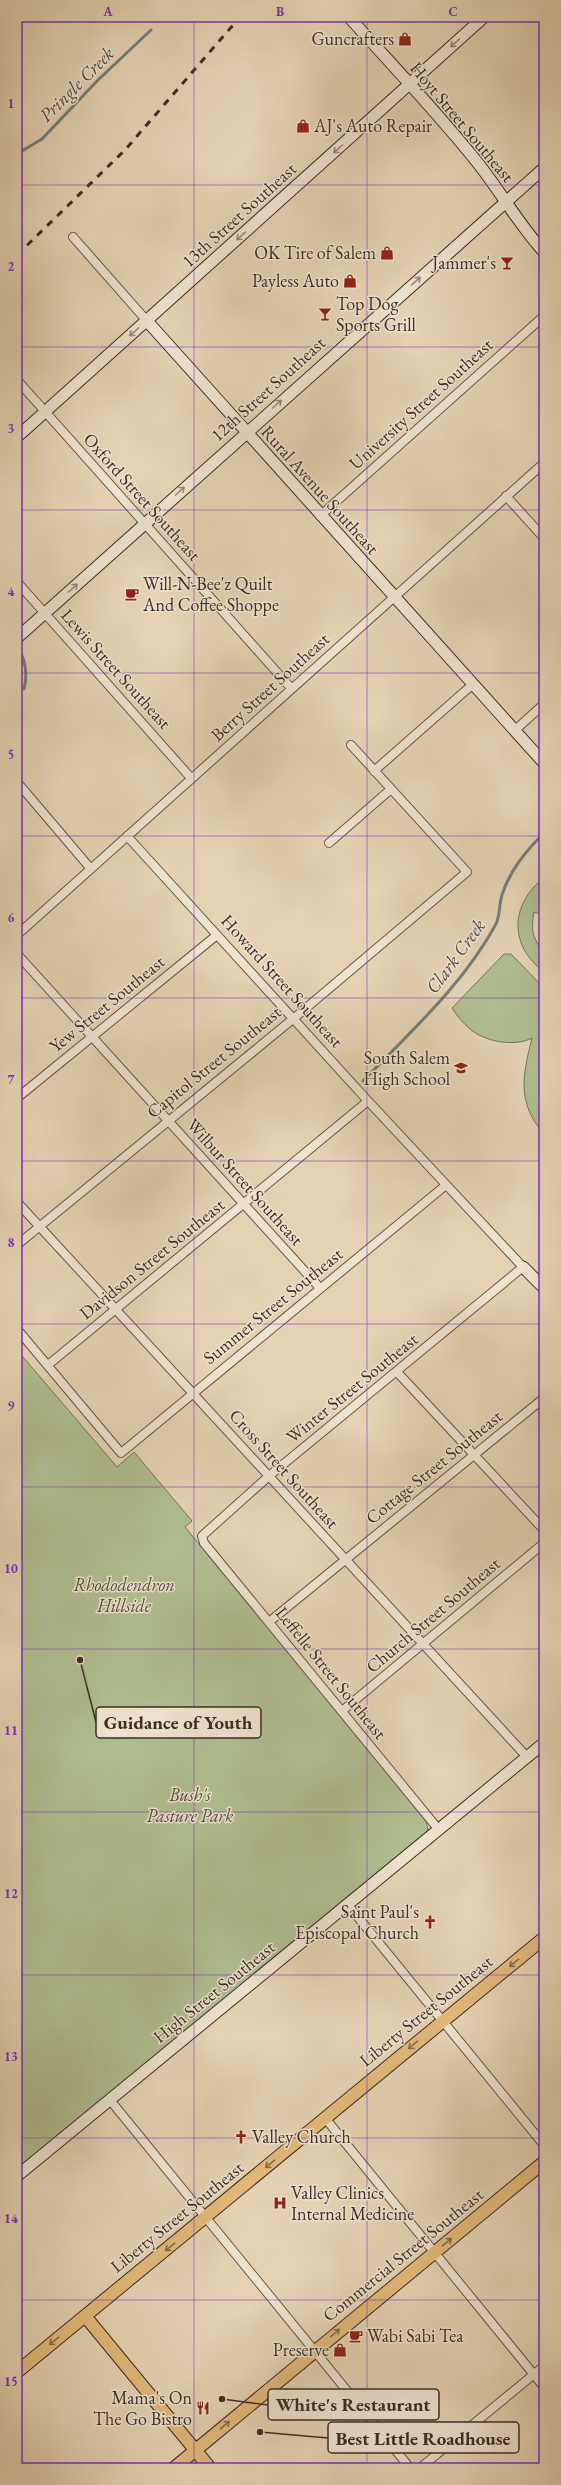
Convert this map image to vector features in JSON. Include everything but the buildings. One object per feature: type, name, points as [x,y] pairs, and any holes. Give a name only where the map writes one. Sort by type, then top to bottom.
[{"type":"main road","name":"Liberty Street Southeast","points":[[17,2372],[544,1938]]},
{"type":"main road","name":"Commercial Street Southeast","points":[[174,2468],[314,2350],[544,2162]]},
{"type":"main road","points":[[85,2316],[210,2468]]},
{"type":"street","name":"Hoyt Street Southeast","points":[[349,17],[449,128],[506,200],[544,252]]},
{"type":"street","name":"13th Street Southeast","points":[[17,437],[484,17]]},
{"type":"street","name":"12th Street Southeast","points":[[20,635],[506,200],[544,168]]},
{"type":"street","name":"Rural Avenue Southeast","points":[[73,238],[393,598],[544,763]]},
{"type":"street","name":"University Street Southeast","points":[[320,516],[544,316]]},
{"type":"street","name":"Oxford Street Southeast","points":[[17,380],[291,688]]},
{"type":"street","name":"Berry Street Southeast","points":[[17,935],[544,463]]},
{"type":"street","points":[[506,496],[544,538]]},
{"type":"street","name":"Lewis Street Southeast","points":[[17,582],[191,778]]},
{"type":"street","points":[[374,771],[472,685]]},
{"type":"street","points":[[514,731],[544,704]]},
{"type":"street","points":[[329,843],[391,789],[351,745]]},
{"type":"street","points":[[17,782],[91,868]]},
{"type":"street","name":"Capitol Street Southeast","points":[[17,1244],[293,1019],[467,872],[391,789]]},
{"type":"street","name":"Howard Street Southeast","points":[[127,836],[368,1101],[544,1288]]},
{"type":"street","name":"Yew Street Southeast","points":[[17,1098],[217,935]]},
{"type":"street","name":"Wilbur Street Southeast","points":[[17,954],[243,1205],[320,1288]]},
{"type":"street","name":"Davidson Street Southeast","points":[[48,1365],[115,1308],[243,1205],[368,1101]]},
{"type":"street","name":"Summer Street Southeast","points":[[48,1365],[121,1453],[446,1185]]},
{"type":"street","name":"Cross Street Southeast","points":[[17,1202],[527,1757]]},
{"type":"street","name":"Winter Street Southeast","points":[[202,1536],[270,1476],[523,1267]]},
{"type":"street","points":[[17,1329],[48,1365]]},
{"type":"street","points":[[397,1372],[476,1454],[544,1530]]},
{"type":"street","name":"Cottage Street Southeast","points":[[269,1622],[544,1398]]},
{"type":"street","name":"Leffelle Street Southeast","points":[[202,1536],[204,1543],[439,1830]]},
{"type":"street","name":"Church Street Southeast","points":[[342,1711],[544,1543]]},
{"type":"street","name":"High Street Southeast","points":[[17,2176],[544,1743]]},
{"type":"street","points":[[348,1905],[544,2145]]},
{"type":"street","points":[[110,2100],[410,2468]]},
{"type":"street","points":[[326,2118],[544,2387]]},
{"type":"street","points":[[420,2468],[544,2366]]},
{"type":"green space","points":[[544,878],[544,915],[534,912],[532,925],[535,939],[544,956],[544,973],[526,952],[520,939],[518,919],[524,901],[536,885]]},
{"type":"green space","points":[[504,954],[511,954],[544,988],[544,1134],[529,1111],[524,1088],[524,1076],[532,1038],[525,1041],[509,1043],[484,1037],[467,1027],[452,1008]]},
{"type":"green space","name":"Bush's Pasture Park","points":[[17,1350],[117,1467],[134,1452],[192,1521],[185,1527],[426,1820],[428,1830],[426,1834],[17,2170]]},
{"type":"waterway","name":"Pringle Creek","points":[[17,154],[42,139],[98,80],[151,30]]},
{"type":"waterway","name":"Pringle Creek","points":[[17,646],[22,656],[26,672],[24,689]]},
{"type":"waterway","name":"Clark Creek","points":[[363,1081],[435,1007],[468,967],[496,924],[500,902],[509,877],[525,854],[544,833]]},
{"type":"railway","points":[[17,255],[125,150],[240,17]]},
{"type":"place","name":"Guncrafters","points":[[405,39]]},
{"type":"place","name":"AJ's Auto Repair","points":[[303,126]]},
{"type":"place","name":"OK Tire of Salem","points":[[387,253]]},
{"type":"place","name":"Jammer's","points":[[507,263]]},
{"type":"place","name":"Payless Auto","points":[[350,281]]},
{"type":"place","name":"Top Dog Sports Grill","points":[[325,314]]},
{"type":"place","name":"Will-N-Bee'z Quilt And Coffee Shoppe","points":[[132,594]]},
{"type":"place","name":"South Salem High School","points":[[461,1068]]},
{"type":"place","name":"Guidance of Youth","points":[[80,1660]]},
{"type":"place","name":"Saint Paul's Episcopal Church","points":[[430,1922]]},
{"type":"place","name":"Valley Church","points":[[241,2137]]},
{"type":"place","name":"Valley Clinics Internal Medicine","points":[[280,2203]]},
{"type":"place","name":"Wabi Sabi Tea","points":[[356,2336]]},
{"type":"place","name":"Preserve","points":[[340,2350]]},
{"type":"place","name":"White's Restaurant","points":[[222,2399]]},
{"type":"place","name":"Mama's On The Go Bistro","points":[[203,2408]]},
{"type":"place","name":"Best Little Roadhouse","points":[[260,2432]]},
{"type":"park label","name":"Rhododendron Hillside","points":[[124,1595]]}]
